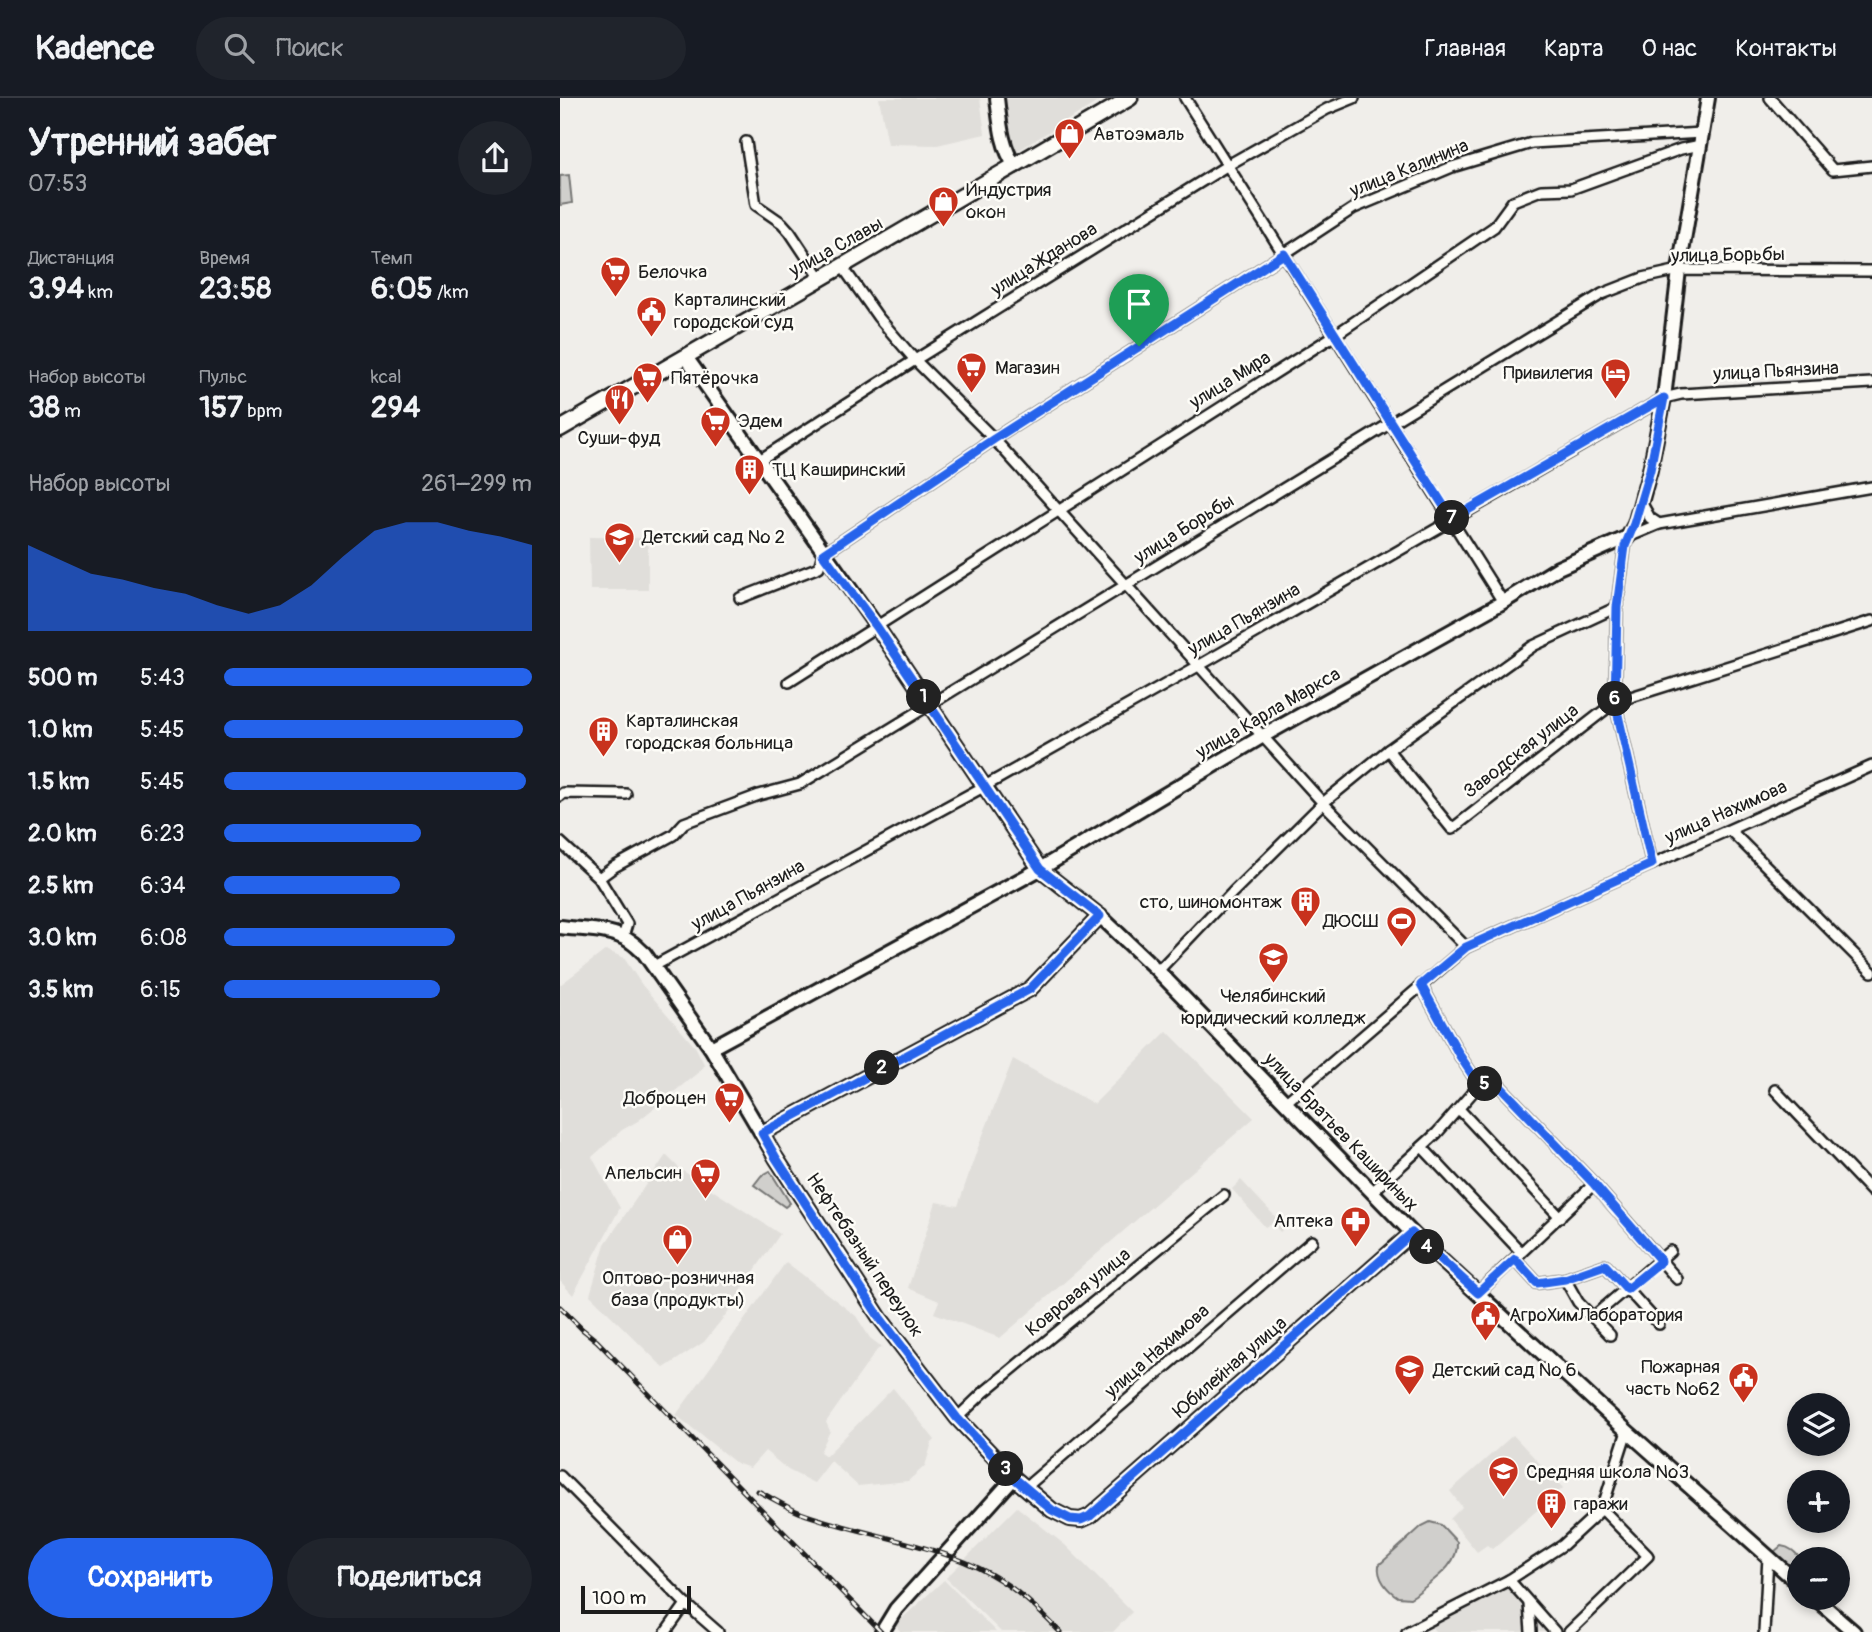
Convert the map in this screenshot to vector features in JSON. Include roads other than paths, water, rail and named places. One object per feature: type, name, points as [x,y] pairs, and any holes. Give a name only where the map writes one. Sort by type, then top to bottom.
[{"type":"main road","points":[[997,98],[1003,141],[1007,156],[1015,166]]},
{"type":"main road","name":"улица Славы","points":[[560,429],[1130,98]]},
{"type":"main road","points":[[1628,537],[1650,470],[1664,398],[1679,270],[1707,98]]},
{"type":"main road","name":"улица Братьев Кашириных","points":[[685,357],[877,627],[1040,869],[1100,916],[1158,971],[1412,1233],[1627,1432],[1787,1574]]},
{"type":"main road","name":"улица Карла Маркса","points":[[711,1048],[1040,869],[1263,736],[1503,602],[1558,568],[1628,537]]},
{"type":"main road","points":[[762,1133],[1030,989],[1100,916]]},
{"type":"main road","points":[[560,927],[606,932],[623,937]]},
{"type":"main road","name":"Нефтебазный переулок","points":[[623,937],[638,947],[654,966],[711,1048],[776,1158],[880,1318],[957,1418],[1025,1488],[1052,1510],[1070,1519]]},
{"type":"main road","name":"Юбилейная улица","points":[[1070,1519],[1081,1520],[1090,1516],[1412,1233]]},
{"type":"main road","points":[[882,1632],[896,1609],[1014,1478]]},
{"type":"main road","points":[[1829,1610],[1854,1632]]},
{"type":"street","points":[[1185,98],[1503,602]]},
{"type":"street","name":"улица Жданова","points":[[758,461],[1228,166],[1327,109],[1354,98]]},
{"type":"street","points":[[1770,98],[1833,170],[1872,166]]},
{"type":"street","name":"улица Калинина","points":[[740,598],[818,567],[823,554],[994,439],[1354,208],[1452,167],[1532,143],[1701,139]]},
{"type":"street","name":"улица Мира","points":[[789,682],[1335,335],[1494,226],[1513,201],[1541,190],[1571,189],[1681,149],[1701,139]]},
{"type":"street","points":[[746,142],[756,205],[790,232],[820,277]]},
{"type":"street","points":[[842,266],[878,317],[915,360],[994,439],[1323,803],[1466,947]]},
{"type":"street","name":"улица Борьбы","points":[[599,878],[673,835],[684,823],[759,795],[800,784],[1602,294],[1643,278],[1679,270],[1872,271]]},
{"type":"street","name":"улица Пьянзина","points":[[654,966],[985,786],[1664,398],[1681,394],[1872,383]]},
{"type":"street","name":"улица Карла Маркса","points":[[1628,537],[1659,524],[1872,487]]},
{"type":"street","points":[[1641,502],[1650,518],[1659,524]]},
{"type":"street","points":[[1628,537],[1617,607],[1615,702],[1652,864]]},
{"type":"street","points":[[1158,971],[1323,803],[1388,750],[1533,646],[1617,607]]},
{"type":"street","name":"Заводская улица","points":[[1388,750],[1452,830],[1615,702],[1872,621]]},
{"type":"street","name":"улица Нахимова","points":[[1285,1102],[1466,947],[1872,766]]},
{"type":"street","points":[[560,796],[564,793],[626,794]]},
{"type":"street","points":[[1730,830],[1872,972]]},
{"type":"street","points":[[560,842],[599,878],[626,924],[623,937]]},
{"type":"street","points":[[1421,985],[1479,1085]]},
{"type":"street","points":[[1372,1192],[1422,1147],[1479,1085],[1496,1082],[1594,1184],[1677,1279]]},
{"type":"street","points":[[1775,1090],[1872,1192]]},
{"type":"street","points":[[1459,1109],[1560,1216]]},
{"type":"street","points":[[1422,1147],[1518,1256],[1537,1283],[1565,1279],[1605,1265],[1660,1324]]},
{"type":"street","points":[[1478,1293],[1594,1184]]},
{"type":"street","name":"Ковровая улица","points":[[957,1418],[993,1384],[1224,1195]]},
{"type":"street","name":"улица Нахимова","points":[[1025,1488],[1312,1241]]},
{"type":"street","points":[[1593,1317],[1670,1251]]},
{"type":"street","points":[[1565,1279],[1578,1301],[1610,1335]]},
{"type":"street","points":[[1409,1632],[1509,1580],[1563,1545],[1602,1509],[1627,1432]]},
{"type":"street","points":[[560,1476],[686,1604],[718,1632]]},
{"type":"street","points":[[1569,1632],[1648,1556],[1602,1509]]},
{"type":"street","points":[[1764,1632],[1768,1557]]},
{"type":"street","points":[[1509,1580],[1555,1632]]},
{"type":"street","points":[[666,1632],[686,1604]]},
{"type":"street","points":[[1529,1604],[1531,1632]]},
{"type":"railway","points":[[560,1307],[597,1341],[881,1632]]},
{"type":"railway","points":[[758,1491],[801,1513],[824,1521],[921,1547],[968,1563],[1009,1586],[1060,1632]]},
{"type":"place","name":"Автоэмаль","points":[[1070,161]]},
{"type":"place","name":"Индустрия окон","points":[[943,228]]},
{"type":"place","name":"Белочка","points":[[615,299]]},
{"type":"place","name":"Карталинский городской суд","points":[[651,338]]},
{"type":"place","name":"Магазин","points":[[972,395]]},
{"type":"place","name":"Привилегия","points":[[1616,400]]},
{"type":"place","name":"Пятёрочка","points":[[648,405]]},
{"type":"place","name":"Суши-фуд","points":[[619,426]]},
{"type":"place","name":"Эдем","points":[[715,448]]},
{"type":"place","name":"ТЦ Каширинский","points":[[749,497]]},
{"type":"place","name":"Детский сад № 2","points":[[619,564]]},
{"type":"place","name":"Карталинская городская больница","points":[[603,759]]},
{"type":"place","name":"сто, шиномонтаж","points":[[1305,929]]},
{"type":"place","name":"ДЮСШ","points":[[1401,948]]},
{"type":"place","name":"Челябинский юридический колледж","points":[[1273,984]]},
{"type":"place","name":"Доброцен","points":[[729,1125]]},
{"type":"place","name":"Апельсин","points":[[705,1200]]},
{"type":"place","name":"Аптека","points":[[1356,1248]]},
{"type":"place","name":"Оптово-розничная база (продукты)","points":[[678,1266]]},
{"type":"place","name":"АгроХимЛаборатория","points":[[1486,1342]]},
{"type":"place","name":"Детский сад № 6","points":[[1410,1397]]},
{"type":"place","name":"Пожарная часть №62","points":[[1743,1405]]},
{"type":"place","name":"Средняя школа №3","points":[[1503,1499]]},
{"type":"place","name":"гаражи","points":[[1551,1531]]}]
